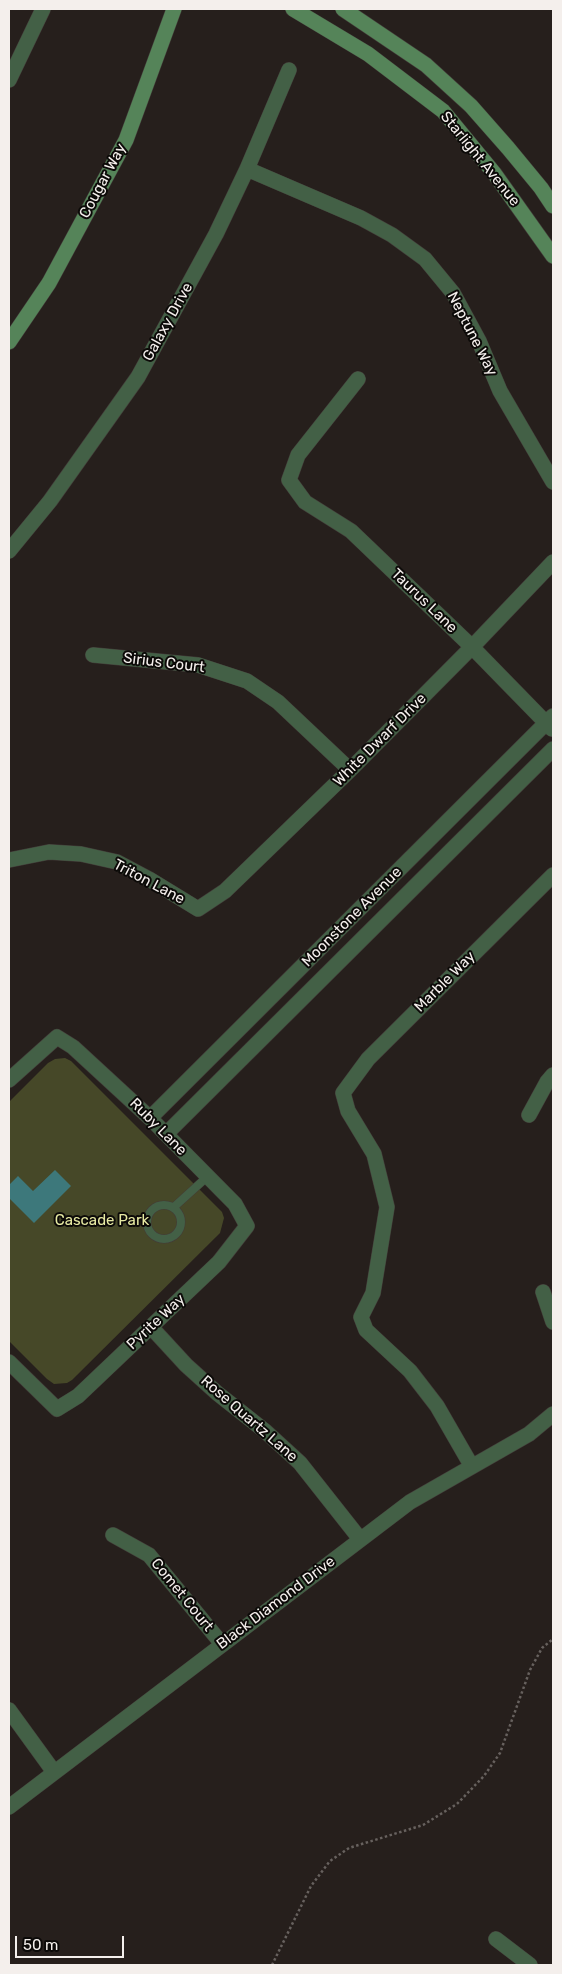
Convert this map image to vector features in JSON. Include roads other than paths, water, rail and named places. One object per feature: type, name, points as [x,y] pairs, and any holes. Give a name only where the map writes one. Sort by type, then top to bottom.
[{"type":"street","points":[[9,80],[43,9]]},
{"type":"street","name":"Cougar Way","points":[[9,342],[49,283],[126,140],[174,9]]},
{"type":"street","name":"Starlight Avenue","points":[[293,9],[368,54],[443,111],[494,172],[553,256]]},
{"type":"street","name":"Starlight Avenue","points":[[343,9],[426,65],[471,106],[541,188],[553,206]]},
{"type":"street","name":"Galaxy Drive","points":[[9,551],[50,501],[138,377],[216,234],[247,169],[289,70]]},
{"type":"street","name":"Neptune Way","points":[[247,169],[361,218],[392,235],[425,259],[453,293],[479,341],[500,391],[553,482]]},
{"type":"street","name":"Taurus Lane","points":[[358,380],[298,455],[289,480],[305,502],[350,530],[551,723]]},
{"type":"street","name":"White Dwarf Drive","points":[[198,909],[225,891],[350,770],[553,562]]},
{"type":"street","name":"Sirius Court","points":[[93,655],[198,665],[247,681],[278,702],[350,770]]},
{"type":"street","name":"Moonstone Avenue","points":[[150,1118],[551,723]]},
{"type":"street","name":"Moonstone Avenue","points":[[166,1134],[553,749]]},
{"type":"street","name":"Triton Lane","points":[[9,860],[49,852],[80,854],[117,862],[198,909]]},
{"type":"street","name":"Marble Way","points":[[471,1465],[437,1406],[410,1371],[366,1330],[361,1317],[373,1293],[387,1207],[374,1154],[348,1111],[343,1093],[368,1058],[550,884]]},
{"type":"street","name":"Ruby Lane","points":[[9,1080],[57,1037],[73,1047],[150,1118],[235,1204],[247,1226]]},
{"type":"street","points":[[529,1115],[547,1082],[553,1075]]},
{"type":"street","name":"Pyrite Way","points":[[9,1362],[57,1409],[78,1396],[219,1262],[247,1226]]},
{"type":"street","points":[[543,1292],[553,1322]]},
{"type":"street","name":"Rose Quartz Lane","points":[[151,1327],[186,1365],[300,1463],[360,1539]]},
{"type":"street","name":"Black Diamond Drive","points":[[9,1807],[410,1502],[471,1465],[529,1434],[553,1414]]},
{"type":"street","name":"Comet Court","points":[[113,1535],[149,1555],[222,1644]]},
{"type":"street","points":[[9,1710],[54,1772]]},
{"type":"street","points":[[496,1939],[530,1965]]},
{"type":"lane","points":[[174,1207],[207,1177]]},
{"type":"lane","points":[[163,1204],[174,1207],[181,1216],[181,1228],[178,1233],[168,1239],[151,1234],[147,1224],[149,1213],[153,1208],[163,1204]]},
{"type":"water","points":[[55,1170],[71,1186],[34,1223],[9,1198],[9,1185],[18,1176],[33,1191]]},
{"type":"park label","name":"Cascade Park","points":[[102,1221]]}]
